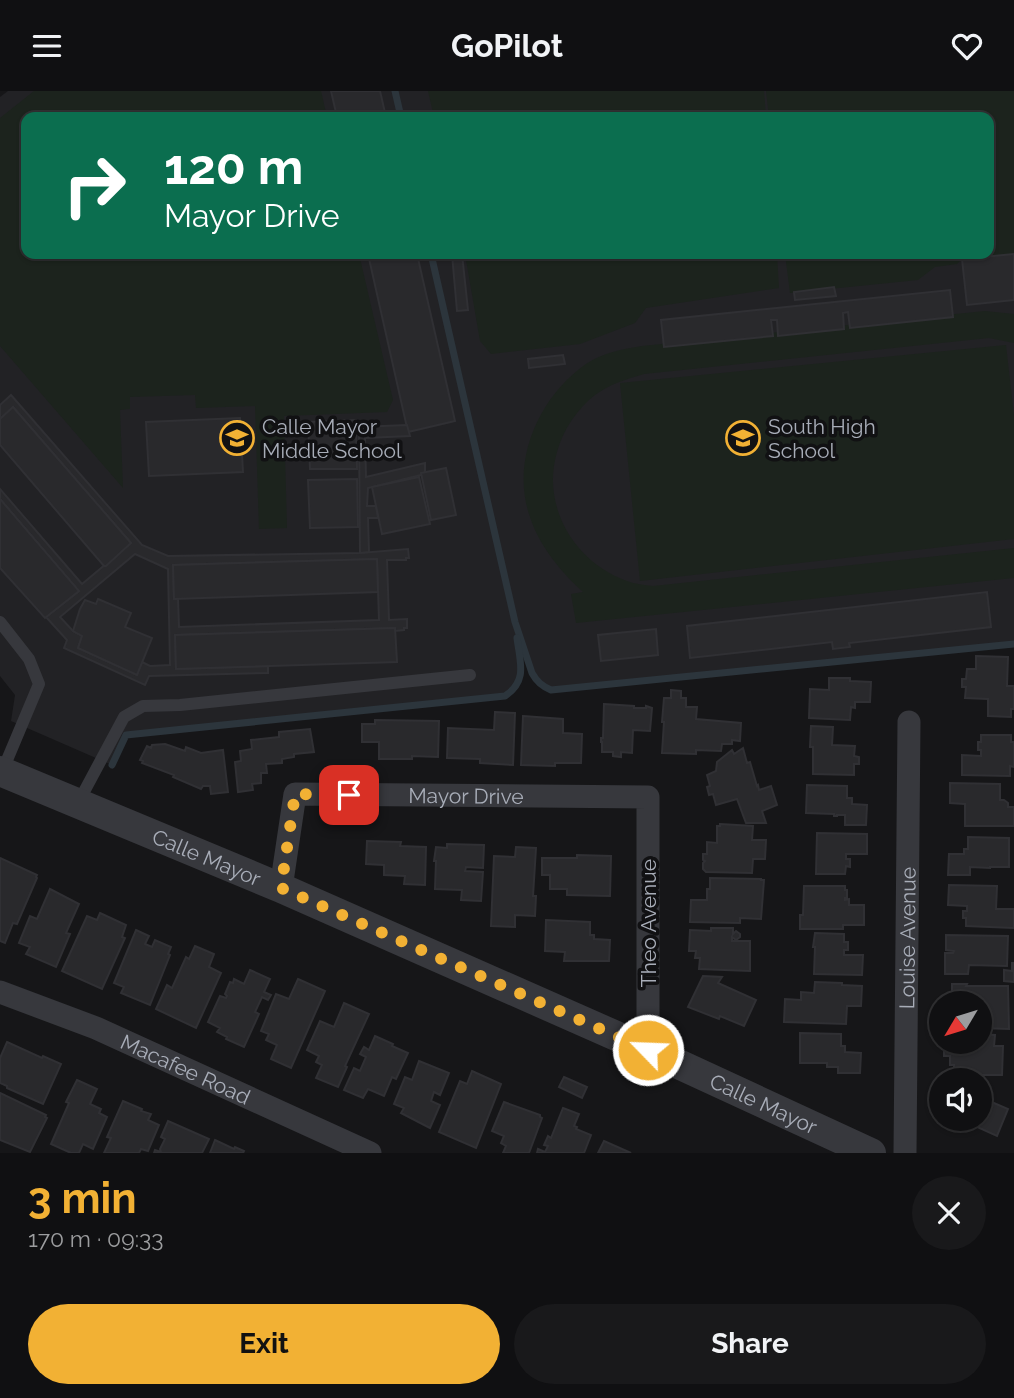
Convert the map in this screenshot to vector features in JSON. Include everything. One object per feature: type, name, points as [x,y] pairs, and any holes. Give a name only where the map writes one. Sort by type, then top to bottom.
[{"type":"street","name":"Louise Avenue","points":[[905,1153],[909,722]]},
{"type":"street","name":"Calle Mayor","points":[[1,771],[281,888],[648,1050],[871,1153]]},
{"type":"street","name":"Mayor Drive","points":[[281,888],[295,794],[648,796]]},
{"type":"street","name":"Theo Avenue","points":[[648,796],[648,1050]]},
{"type":"street","name":"Macafee Road","points":[[0,992],[96,1028],[370,1153]]},
{"type":"lane","points":[[0,622],[29,659],[39,684],[1,771]]},
{"type":"lane","points":[[78,803],[124,717],[143,706],[180,705],[470,675]]},
{"type":"shaded area","points":[[8,91],[1014,91],[1014,644],[551,690],[543,686],[530,663],[516,626],[521,676],[518,684],[505,696],[126,735],[112,765],[11,721],[15,695],[0,676],[0,97]]},
{"type":"shaded area","points":[[34,91],[321,91],[326,112],[21,112],[21,259],[360,259],[393,400],[387,412],[284,416],[287,528],[259,529],[255,406],[196,408],[195,395],[130,397],[130,409],[120,410],[123,488],[0,346],[0,118]]},
{"type":"shaded area","points":[[428,91],[764,91],[766,112],[433,112]]},
{"type":"shaded area","points":[[766,91],[1014,91],[1014,258],[994,258],[994,112],[768,112]]},
{"type":"shaded area","points":[[466,259],[777,259],[779,288],[646,308],[635,323],[580,344],[491,354],[480,341]]},
{"type":"shaded area","points":[[786,259],[962,259],[957,264],[935,267],[918,280],[790,293]]},
{"type":"shaded area","points":[[985,311],[1014,314],[1014,343],[989,338],[644,374],[619,382],[588,401],[567,428],[557,452],[553,472],[554,492],[558,512],[577,546],[608,572],[640,584],[653,586],[1014,548],[1014,578],[576,623],[571,594],[583,592],[558,566],[538,536],[524,493],[524,472],[527,451],[543,411],[555,393],[586,364],[606,354],[642,346]]},
{"type":"shaded area","points":[[1006,345],[1014,416],[1014,539],[640,581],[620,383]]},
{"type":"building","points":[[331,91],[380,91],[385,112],[336,112]]},
{"type":"building","points":[[1014,254],[1014,300],[967,305],[962,259],[994,259],[994,256]]},
{"type":"building","points":[[369,259],[418,259],[455,421],[408,432]]},
{"type":"building","points":[[452,259],[463,259],[468,310],[457,311]]},
{"type":"building","points":[[834,287],[836,296],[795,300],[794,292]]},
{"type":"building","points":[[950,290],[953,317],[850,328],[848,312],[843,313],[844,329],[778,336],[777,320],[771,320],[773,336],[664,347],[661,320]]},
{"type":"building","points":[[563,355],[565,364],[529,368],[528,359]]},
{"type":"building","points":[[11,395],[142,545],[168,556],[360,553],[408,549],[409,558],[406,560],[387,560],[389,620],[407,619],[407,628],[395,631],[395,628],[175,635],[176,669],[268,666],[268,673],[149,676],[145,685],[64,648],[67,640],[46,617],[79,591],[0,499],[0,489],[82,584],[131,543],[13,407],[0,419],[0,405]],"holes":[[[135,554],[168,569],[170,665],[150,666],[142,662],[137,675],[78,648],[82,636],[60,617]],[[377,559],[379,620],[179,627],[178,599],[174,599],[173,565]]]},
{"type":"building","points":[[13,407],[131,543],[106,566],[0,445],[0,419]]},
{"type":"building","points":[[240,418],[243,472],[149,476],[146,422]]},
{"type":"building","points":[[356,420],[357,469],[310,469],[308,422]]},
{"type":"building","points":[[407,425],[410,436],[365,438],[366,477],[425,463],[425,474],[368,488],[367,506],[376,506],[378,518],[368,518],[369,552],[360,553],[359,427]]},
{"type":"building","points":[[446,468],[456,515],[431,520],[421,473]]},
{"type":"building","points":[[419,477],[430,524],[382,534],[372,487]]},
{"type":"building","points":[[357,479],[358,527],[310,528],[308,480]]},
{"type":"building","points":[[0,499],[79,591],[45,618],[0,568]]},
{"type":"building","points":[[377,559],[378,592],[174,599],[173,565]]},
{"type":"building","points":[[987,592],[991,627],[849,643],[850,647],[833,649],[832,642],[690,658],[687,626]]},
{"type":"building","points":[[98,599],[131,613],[125,627],[152,638],[137,675],[78,648],[82,636],[73,631],[80,609],[85,600],[96,604]]},
{"type":"building","points":[[395,628],[397,662],[176,669],[175,635]]},
{"type":"building","points":[[656,629],[658,655],[601,661],[598,635]]},
{"type":"building","points":[[976,656],[1008,657],[1007,686],[1014,686],[1014,709],[1011,709],[1011,717],[988,716],[988,699],[965,698],[966,687],[962,687],[962,679],[966,679],[967,669],[976,669]]},
{"type":"building","points":[[829,678],[871,682],[870,702],[855,702],[855,708],[851,707],[850,720],[809,718],[810,689],[829,690]]},
{"type":"building","points":[[671,690],[681,691],[681,698],[686,698],[686,707],[697,707],[696,719],[741,723],[740,741],[732,740],[732,744],[722,744],[721,751],[696,750],[696,754],[662,753],[664,698],[671,698]]},
{"type":"building","points":[[604,704],[652,708],[650,731],[633,730],[632,753],[621,752],[621,757],[613,756],[613,752],[602,752]]},
{"type":"building","points":[[495,712],[515,713],[513,765],[480,763],[480,759],[447,758],[448,728],[494,730]]},
{"type":"building","points":[[523,716],[563,719],[563,733],[582,734],[581,763],[555,763],[555,766],[521,765]]},
{"type":"building","points":[[375,720],[439,721],[438,757],[379,759],[379,742],[362,742],[362,724],[375,724]]},
{"type":"building","points":[[811,726],[833,727],[832,745],[855,746],[854,756],[859,757],[859,764],[854,764],[854,775],[813,774]]},
{"type":"building","points":[[310,729],[314,752],[294,754],[294,757],[282,759],[282,763],[266,764],[267,773],[261,773],[261,783],[252,784],[253,790],[238,792],[235,762],[241,761],[240,751],[252,749],[251,740],[279,737],[279,732]]},
{"type":"building","points":[[981,735],[1011,735],[1011,742],[1014,742],[1014,767],[1010,766],[1010,776],[962,775],[962,755],[981,756],[978,742],[981,742]]},
{"type":"building","points":[[165,744],[185,751],[186,747],[201,753],[223,750],[228,792],[211,794],[210,786],[203,786],[201,789],[142,763],[140,760],[147,746],[151,748],[152,745]]},
{"type":"building","points":[[743,748],[759,790],[771,786],[777,805],[762,811],[766,823],[746,823],[737,799],[716,805],[713,794],[709,795],[707,775],[716,771],[717,762],[732,750],[734,754]]},
{"type":"building","points":[[950,783],[1000,784],[1000,800],[1008,803],[1008,807],[1014,807],[1014,826],[965,826],[965,804],[950,803]]},
{"type":"building","points":[[807,785],[847,786],[847,798],[852,798],[852,804],[867,805],[866,825],[845,825],[845,815],[806,813]]},
{"type":"building","points":[[717,826],[753,826],[752,840],[766,840],[765,859],[753,859],[752,873],[706,872],[703,869],[703,854],[707,854],[707,842],[717,843]]},
{"type":"building","points":[[817,833],[867,834],[867,854],[846,854],[846,859],[850,859],[850,867],[846,866],[845,874],[816,874]]},
{"type":"building","points":[[968,837],[1009,838],[1009,867],[970,867],[970,875],[948,875],[949,854],[964,854],[964,849],[968,849]]},
{"type":"building","points":[[367,841],[401,842],[400,846],[426,847],[425,885],[404,884],[405,876],[384,875],[384,865],[366,864]]},
{"type":"building","points":[[447,844],[484,845],[483,868],[466,867],[465,871],[483,872],[481,901],[461,900],[462,890],[435,889],[436,847],[447,848]]},
{"type":"building","points":[[516,847],[536,848],[533,896],[536,896],[535,916],[515,915],[515,927],[491,926],[494,856],[515,857]]},
{"type":"building","points":[[577,855],[611,856],[610,896],[567,895],[567,889],[550,889],[550,875],[542,875],[542,858],[577,858]]},
{"type":"building","points":[[0,858],[37,875],[17,924],[13,923],[5,943],[0,941]]},
{"type":"building","points":[[710,878],[764,880],[761,919],[740,918],[740,923],[690,922],[691,900],[707,900]]},
{"type":"building","points":[[949,885],[997,886],[996,909],[1014,909],[1014,928],[966,926],[963,911],[967,911],[967,906],[948,905]]},
{"type":"building","points":[[804,886],[845,886],[845,900],[849,899],[849,905],[864,905],[864,925],[843,925],[843,929],[800,929]]},
{"type":"building","points":[[50,889],[79,904],[66,933],[70,934],[56,967],[26,954],[30,947],[19,943],[30,916],[37,919]]},
{"type":"building","points":[[100,913],[126,925],[122,937],[125,938],[102,989],[62,971],[87,916],[97,920]]},
{"type":"building","points":[[546,920],[590,922],[590,935],[594,935],[594,939],[610,940],[609,961],[564,961],[565,952],[545,951]]},
{"type":"building","points":[[711,928],[733,928],[733,934],[736,931],[740,937],[736,940],[732,937],[732,941],[750,941],[750,971],[699,969],[700,958],[695,958],[696,951],[689,951],[690,930],[711,931]]},
{"type":"building","points":[[136,930],[149,936],[145,944],[152,947],[155,940],[171,947],[150,1005],[121,993],[124,987],[114,983]]},
{"type":"building","points":[[815,933],[844,934],[848,950],[844,950],[844,955],[863,955],[862,975],[814,974]]},
{"type":"building","points":[[946,935],[1008,936],[1007,966],[969,965],[968,974],[945,974],[945,953],[954,951],[946,950]]},
{"type":"building","points":[[195,946],[214,954],[209,967],[221,973],[196,1028],[156,1009],[167,985],[172,988],[186,957],[189,959]]},
{"type":"building","points":[[1012,963],[1014,982],[1004,981],[1004,970],[1012,971]]},
{"type":"building","points":[[250,970],[270,979],[264,992],[271,995],[268,1000],[262,997],[255,1012],[259,1014],[244,1047],[226,1039],[227,1037],[217,1032],[220,1028],[208,1022],[220,996],[226,998],[230,982],[233,983],[234,979],[244,984]]},
{"type":"building","points":[[703,976],[722,977],[718,983],[756,1000],[744,1026],[688,1007]]},
{"type":"building","points":[[298,979],[325,991],[291,1068],[271,1059],[277,1045],[266,1040],[269,1034],[261,1031],[276,994],[289,999]]},
{"type":"building","points":[[815,982],[862,986],[861,1006],[847,1006],[846,1024],[784,1022],[785,999],[801,1000],[801,992],[814,993]]},
{"type":"building","points":[[952,984],[1008,986],[1009,1029],[992,1028],[992,991],[952,991]]},
{"type":"building","points":[[344,1003],[369,1014],[338,1087],[316,1078],[322,1065],[316,1062],[319,1056],[307,1050],[320,1021],[334,1027]]},
{"type":"building","points":[[800,1033],[841,1034],[841,1046],[845,1046],[845,1052],[861,1053],[860,1073],[838,1073],[838,1067],[827,1067],[827,1063],[800,1063]]},
{"type":"building","points":[[992,1035],[995,1035],[994,1046],[1003,1046],[1002,1075],[992,1075],[992,1068],[954,1068],[954,1065],[950,1065],[950,1056],[944,1056],[992,1054]]},
{"type":"building","points":[[375,1036],[408,1053],[396,1079],[392,1077],[384,1096],[368,1089],[363,1098],[344,1090],[354,1068],[360,1071],[366,1057],[360,1054],[364,1047],[369,1050]]},
{"type":"building","points":[[7,1042],[61,1064],[43,1104],[0,1083],[0,1058]]},
{"type":"building","points":[[419,1061],[449,1073],[440,1095],[434,1092],[431,1101],[440,1105],[430,1128],[401,1113],[404,1108],[394,1104],[405,1077],[412,1080]]},
{"type":"building","points":[[472,1071],[501,1084],[476,1148],[439,1132],[460,1081],[467,1084]]},
{"type":"building","points":[[564,1077],[587,1087],[582,1098],[559,1087]]},
{"type":"building","points":[[77,1080],[97,1089],[90,1104],[101,1109],[99,1113],[107,1117],[93,1149],[83,1144],[79,1153],[71,1153],[51,1144]]},
{"type":"building","points":[[0,1093],[46,1115],[47,1118],[30,1152],[0,1140]]},
{"type":"building","points":[[123,1101],[151,1114],[148,1120],[159,1125],[148,1151],[141,1149],[139,1153],[104,1153],[111,1138],[107,1137]]},
{"type":"building","points":[[504,1102],[542,1118],[529,1153],[503,1153],[506,1146],[501,1143],[504,1136],[492,1131]]},
{"type":"building","points":[[992,1102],[1008,1109],[997,1136],[986,1131],[992,1131]]},
{"type":"building","points":[[563,1108],[579,1114],[574,1126],[591,1135],[584,1153],[537,1153],[538,1149],[545,1152],[548,1146],[544,1145],[548,1136],[551,1138]]},
{"type":"building","points":[[168,1121],[209,1139],[202,1153],[154,1153],[155,1150],[161,1152],[165,1139],[161,1137]]},
{"type":"building","points":[[215,1140],[234,1149],[235,1147],[244,1151],[210,1153]]},
{"type":"building","points":[[604,1141],[631,1153],[598,1153]]},
{"type":"waterway","points":[[395,91],[400,112]]},
{"type":"waterway","points":[[432,259],[515,622],[532,673],[542,685],[551,690],[1014,644]]},
{"type":"waterway","points":[[112,765],[126,735],[505,696],[520,677],[517,638]]},
{"type":"place","name":"Calle Mayor Middle School","points":[[237,438]]},
{"type":"place","name":"South High School","points":[[743,438]]},
{"type":"route","points":[[349,795],[295,794],[281,888],[648,1050]]}]
